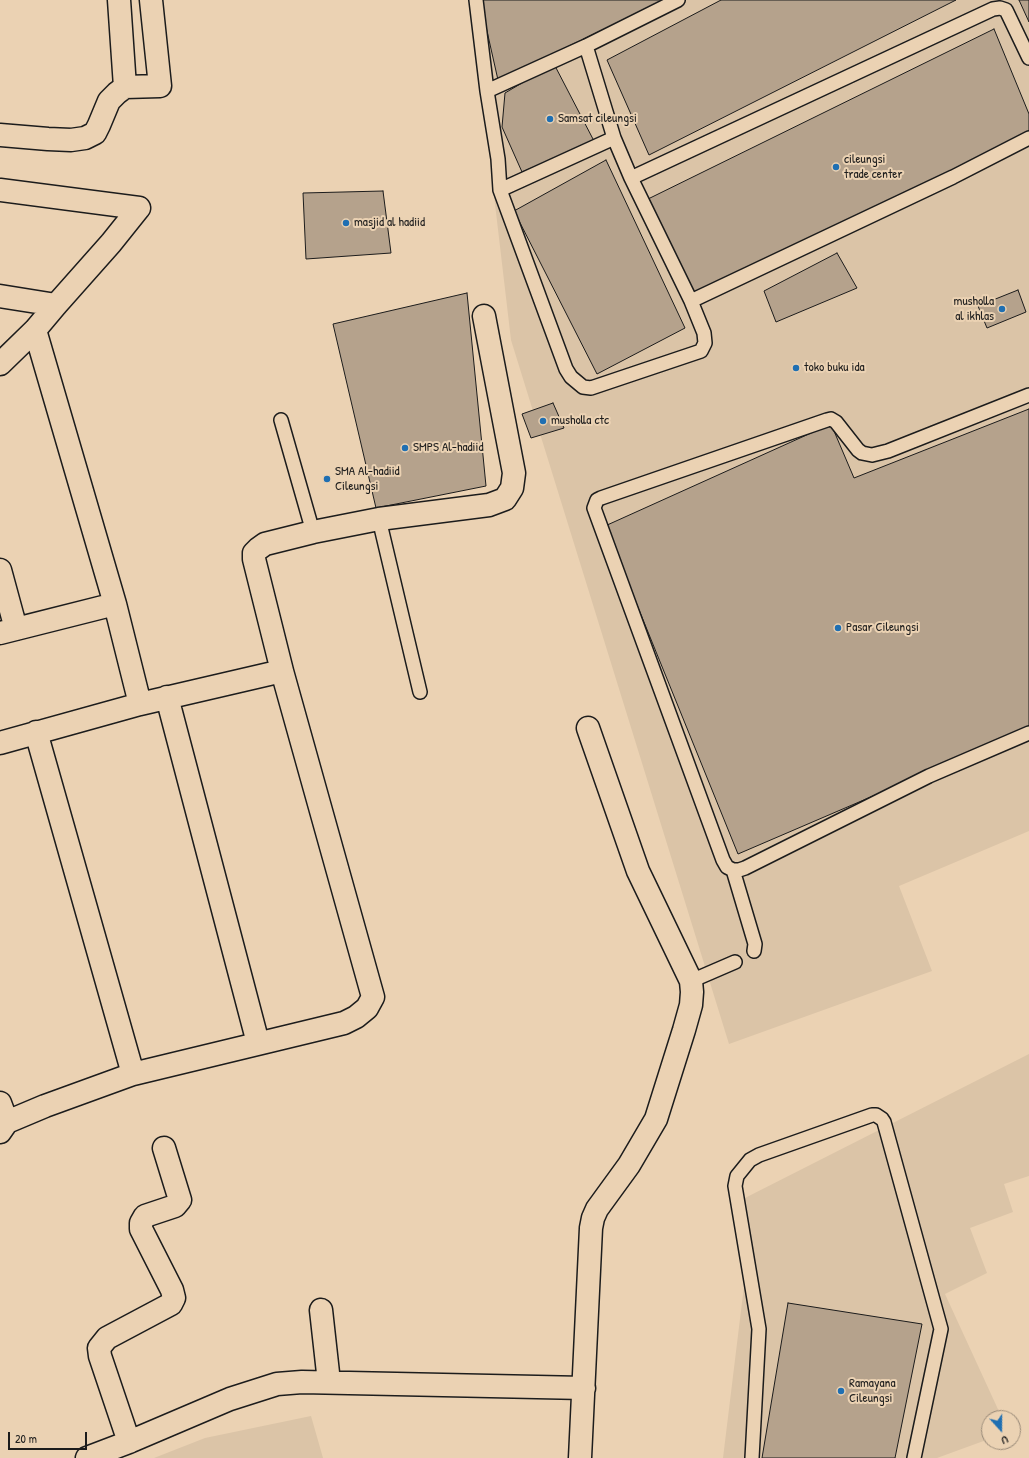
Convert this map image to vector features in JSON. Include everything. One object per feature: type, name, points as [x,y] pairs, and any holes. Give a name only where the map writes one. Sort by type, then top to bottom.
[{"type":"street","points":[[119,0],[125,87]]},
{"type":"street","points":[[0,134],[48,139],[71,140],[85,138],[94,133],[109,101],[125,87],[160,86],[151,0]]},
{"type":"street","points":[[0,190],[138,208],[111,243],[35,330],[0,364]]},
{"type":"street","points":[[0,296],[56,305]]},
{"type":"street","points":[[2,1119],[45,1106],[134,1074],[344,1023],[356,1017],[367,1008],[373,996],[282,671],[254,559],[254,553],[265,544],[313,532],[379,519],[489,505],[505,499],[512,488],[514,473],[484,316]]},
{"type":"street","points":[[35,330],[115,604],[140,704]]},
{"type":"street","points":[[0,570],[8,631],[115,604]]},
{"type":"street","points":[[0,743],[167,697],[282,671]]},
{"type":"street","points":[[167,697],[258,1043]]},
{"type":"street","points":[[580,1458],[590,1228],[597,1209],[629,1165],[656,1119],[673,1069],[688,1017],[692,992],[691,981],[638,871],[588,728]]},
{"type":"street","points":[[36,732],[134,1074]]},
{"type":"street","points":[[129,1442],[100,1356],[99,1348],[107,1338],[171,1304],[174,1298],[172,1290],[141,1229],[141,1223],[145,1216],[175,1206],[180,1200],[164,1148]]},
{"type":"street","points":[[321,1310],[329,1382]]},
{"type":"street","points":[[87,1458],[257,1389],[277,1384],[329,1382],[584,1388]]},
{"type":"lane","points":[[476,0],[487,91],[498,158],[500,190],[566,370],[571,377],[583,387],[591,388],[701,351],[705,343],[704,333],[691,301],[631,178],[614,138],[586,46]]},
{"type":"lane","points":[[487,91],[586,46],[678,0]]},
{"type":"lane","points":[[631,178],[993,9],[1000,8],[1006,10],[1029,58]]},
{"type":"lane","points":[[500,190],[614,138]]},
{"type":"lane","points":[[691,301],[953,177],[1029,138]]},
{"type":"lane","points":[[1029,395],[888,451],[872,455],[862,453],[858,450],[836,422],[831,419],[827,420],[597,500],[594,508],[600,528],[723,860],[727,867],[733,870],[745,868],[929,776],[1029,733]]},
{"type":"lane","points":[[281,420],[313,532]]},
{"type":"lane","points":[[379,519],[420,692]]},
{"type":"lane","points":[[733,870],[755,944],[754,951]]},
{"type":"lane","points":[[691,981],[736,962]]},
{"type":"lane","points":[[752,1458],[759,1329],[735,1186],[737,1176],[750,1160],[759,1155],[872,1115],[876,1115],[884,1122],[941,1329],[914,1458]]},
{"type":"shaded area","points":[[471,0],[1029,0],[1029,831],[899,886],[932,971],[729,1044],[511,340]]},
{"type":"shaded area","points":[[1029,1054],[1029,1176],[1004,1184],[1013,1212],[970,1228],[987,1273],[945,1294],[998,1410],[981,1410],[981,1442],[937,1458],[723,1458],[750,1237],[741,1200]]},
{"type":"shaded area","points":[[311,1416],[323,1458],[154,1458],[205,1438]]},
{"type":"building","points":[[480,0],[665,0],[498,80]]},
{"type":"building","points":[[721,0],[956,0],[649,155],[607,60]]},
{"type":"building","points":[[1019,0],[1029,0],[1029,22]]},
{"type":"building","name":"cileungsi trade center","points":[[994,29],[1029,114],[1029,134],[694,292],[646,200]]},
{"type":"building","points":[[554,64],[594,141],[522,172],[502,127],[505,93]]},
{"type":"building","points":[[606,160],[685,328],[597,374],[514,211]]},
{"type":"building","name":"masjid al hadiid","points":[[383,191],[391,253],[306,259],[303,193]]},
{"type":"building","points":[[837,253],[857,288],[776,322],[764,291]]},
{"type":"building","name":"musholla al ikhlas","points":[[1018,290],[1026,312],[987,328],[978,306]]},
{"type":"building","points":[[467,293],[486,486],[376,508],[333,324]]},
{"type":"building","name":"musholla ctc","points":[[553,403],[564,428],[531,438],[522,414]]},
{"type":"building","name":"Pasar Cileungsi","points":[[1029,409],[1029,729],[738,854],[605,526],[831,424],[854,478]]},
{"type":"building","name":"Ramayana Cileungsi","points":[[788,1303],[922,1324],[895,1458],[762,1458]]},
{"type":"place","name":"Samsat cileungsi","points":[[550,119]]},
{"type":"place","name":"cileungsi trade center","points":[[836,167]]},
{"type":"place","name":"masjid al hadiid","points":[[346,223]]},
{"type":"place","name":"musholla al ikhlas","points":[[1002,309]]},
{"type":"place","name":"toko buku ida","points":[[796,368]]},
{"type":"place","name":"musholla ctc","points":[[543,421]]},
{"type":"place","name":"SMPS Al-hadiid","points":[[405,448]]},
{"type":"place","name":"SMA Al-hadiid Cileungsi","points":[[327,479]]},
{"type":"place","name":"Pasar Cileungsi","points":[[838,628]]},
{"type":"place","name":"Ramayana Cileungsi","points":[[841,1391]]}]
